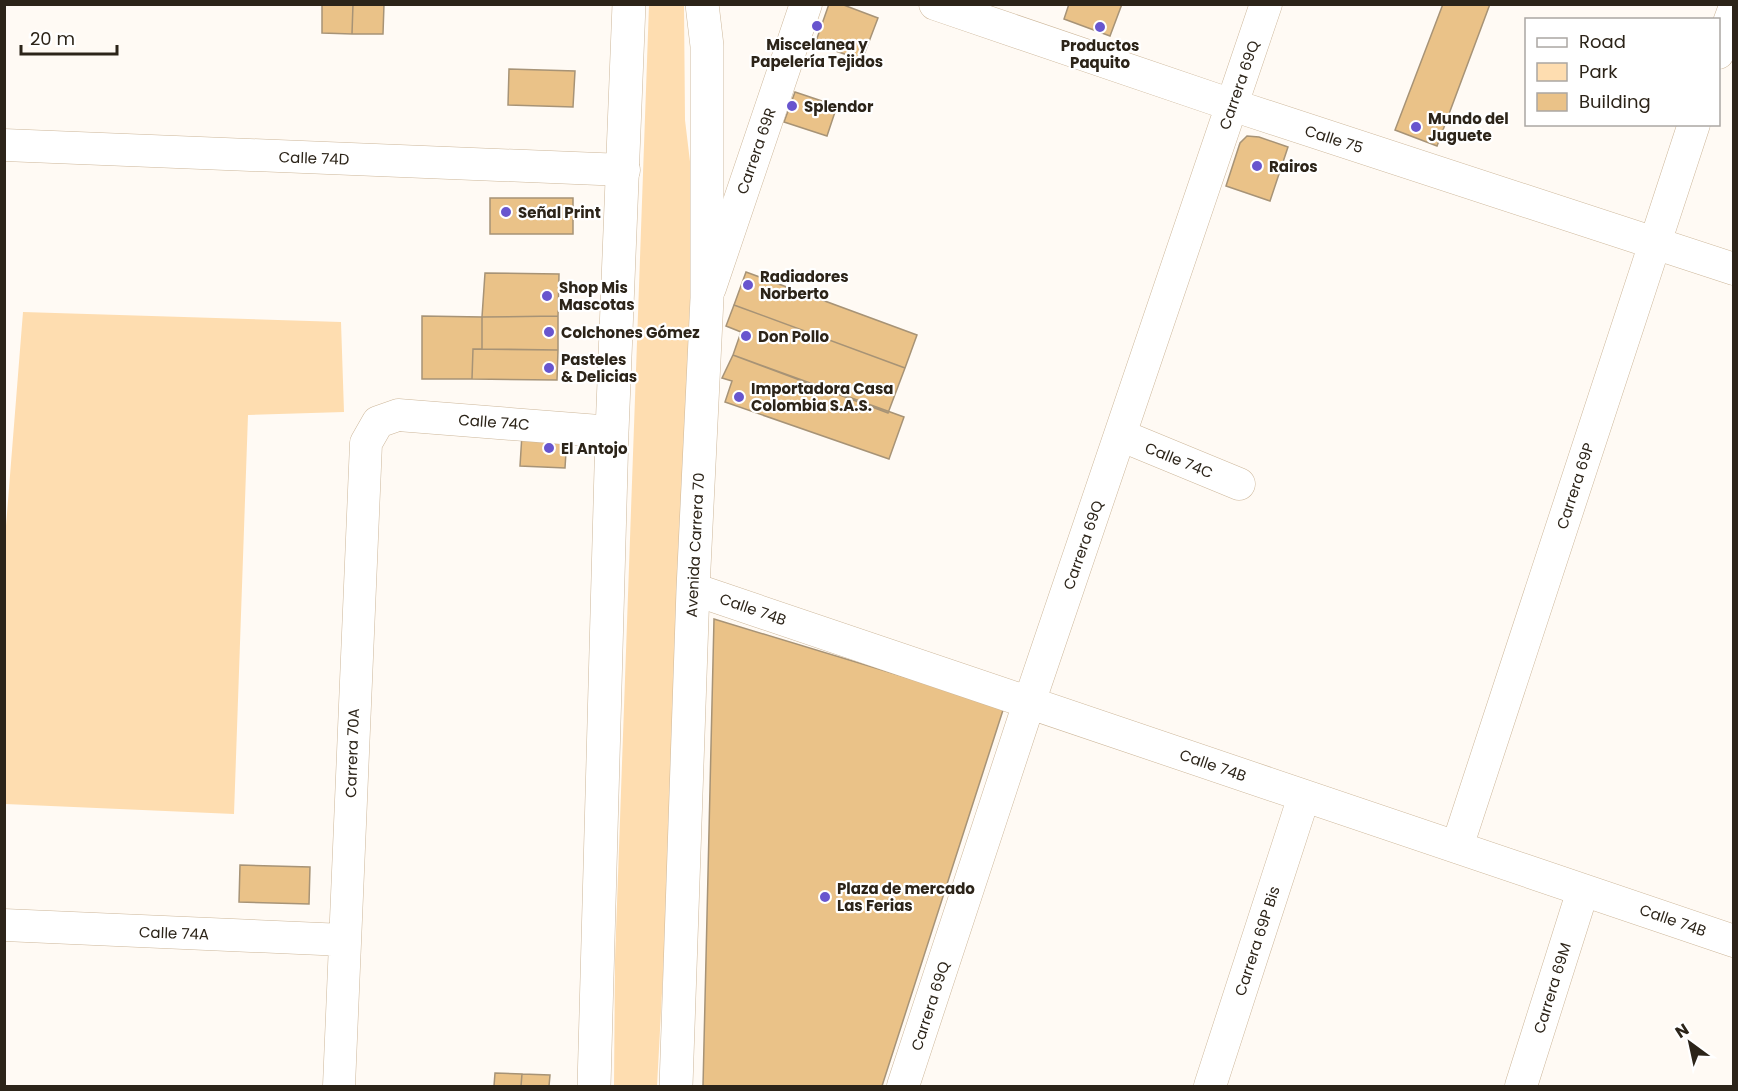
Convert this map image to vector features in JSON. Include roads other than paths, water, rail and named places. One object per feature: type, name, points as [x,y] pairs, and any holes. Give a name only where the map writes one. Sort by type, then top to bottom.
[{"type":"main road","points":[[594,1086],[612,432],[629,4]]},
{"type":"main road","name":"Avenida Carrera 70","points":[[676,1086],[693,589],[707,298],[707,46],[702,4]]},
{"type":"street","name":"Carrera 69R","points":[[707,298],[806,4]]},
{"type":"street","name":"Calle 75","points":[[935,4],[1654,245],[1734,269]]},
{"type":"street","name":"Carrera 69Q","points":[[903,1086],[1029,703],[1266,4]]},
{"type":"street","points":[[1720,50],[1734,9]]},
{"type":"street","name":"Carrera 69P","points":[[1457,847],[1693,126]]},
{"type":"street","name":"Calle 74D","points":[[4,145],[624,170]]},
{"type":"street","name":"Calle 74C","points":[[378,422],[398,415],[612,432]]},
{"type":"street","name":"Carrera 70A","points":[[339,1086],[366,443],[378,422]]},
{"type":"street","name":"Calle 74C","points":[[1120,435],[1239,484]]},
{"type":"street","name":"Calle 74B","points":[[693,589],[1734,940]]},
{"type":"street","name":"Carrera 69P Bis","points":[[1210,1086],[1304,796]]},
{"type":"street","name":"Carrera 69M","points":[[1521,1086],[1583,890]]},
{"type":"street","name":"Calle 74A","points":[[4,926],[344,940]]},
{"type":"place","name":"Miscelanea y Papelería Tejidos","points":[[817,26]]},
{"type":"place","name":"Productos Paquito","points":[[1100,27]]},
{"type":"place","name":"Splendor","points":[[792,106]]},
{"type":"place","name":"Mundo del Juguete","points":[[1416,127]]},
{"type":"place","name":"Rairos","points":[[1257,166]]},
{"type":"place","name":"Señal Print","points":[[506,212]]},
{"type":"place","name":"Radiadores Norberto","points":[[748,285]]},
{"type":"place","name":"Shop Mis Mascotas","points":[[547,296]]},
{"type":"place","name":"Colchones Gómez","points":[[549,332]]},
{"type":"place","name":"Don Pollo","points":[[746,336]]},
{"type":"place","name":"Pasteles & Delicias","points":[[549,368]]},
{"type":"place","name":"Importadora Casa Colombia S.A.S.","points":[[739,397]]},
{"type":"place","name":"El Antojo","points":[[549,448]]},
{"type":"place","name":"Plaza de mercado Las Ferias","points":[[825,897]]}]
